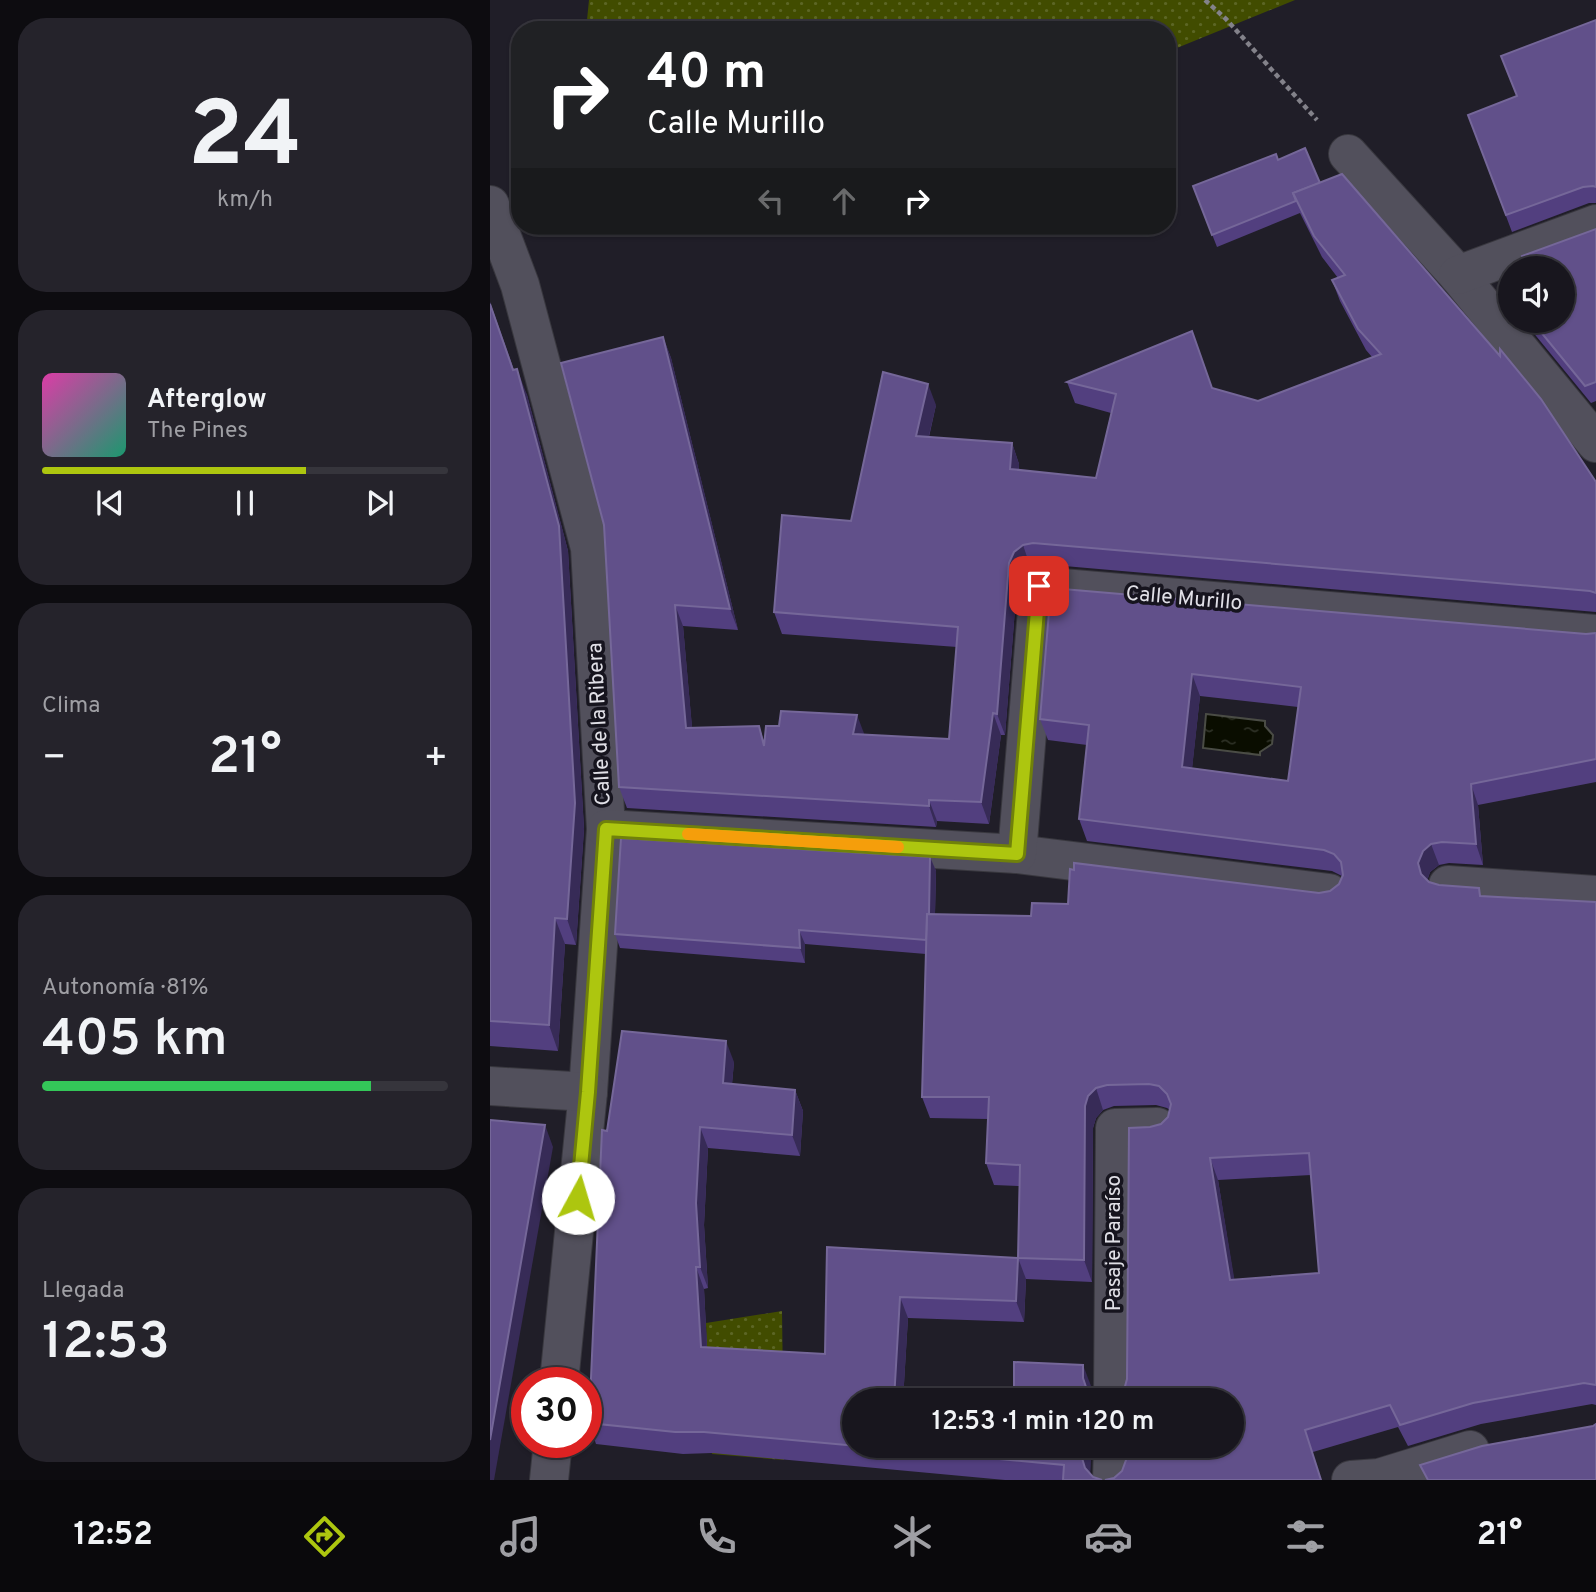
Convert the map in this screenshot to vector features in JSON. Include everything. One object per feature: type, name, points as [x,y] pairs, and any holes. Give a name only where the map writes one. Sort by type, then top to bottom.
[{"type":"street","points":[[1348,154],[1458,275],[1596,443]]},
{"type":"street","name":"Calle de la Ribera","points":[[490,205],[520,285],[590,548],[606,829],[588,1092],[560,1367]]},
{"type":"street","points":[[1458,275],[1596,224]]},
{"type":"street","name":"Calle Murillo","points":[[1017,854],[1039,586],[1596,634]]},
{"type":"street","points":[[606,829],[1017,854],[1329,893]]},
{"type":"street","points":[[1448,885],[1596,895]]},
{"type":"street","points":[[490,1086],[588,1092]]},
{"type":"street","name":"Pasaje Paraíso","points":[[1113,1388],[1115,1128],[1157,1127]]},
{"type":"street","points":[[1351,1480],[1380,1478],[1509,1441]]},
{"type":"street","points":[[549,1480],[551,1458]]},
{"type":"street","points":[[1112,1480],[1113,1458]]},
{"type":"path","points":[[1205,0],[1226,19],[1348,154]]},
{"type":"green space","points":[[589,0],[1295,0],[1176,48],[1176,21],[587,21]]},
{"type":"green space","points":[[782,1311],[784,1460],[712,1454],[706,1323]]},
{"type":"water","points":[[1206,714],[1265,721],[1265,726],[1273,735],[1272,744],[1260,752],[1260,755],[1203,748]]},
{"type":"building","points":[[1596,20],[1596,187],[1583,187],[1506,215],[1468,115],[1517,96],[1501,56]]},
{"type":"building","points":[[1305,148],[1320,183],[1293,193],[1296,201],[1212,235],[1193,186],[1276,154],[1278,160]]},
{"type":"building","points":[[1342,174],[1500,356],[1500,349],[1541,399],[1596,482],[1596,593],[1033,543],[1023,545],[1014,552],[1009,563],[997,714],[993,713],[981,802],[929,800],[929,806],[619,787],[604,525],[561,363],[663,337],[730,609],[675,605],[686,728],[759,726],[764,746],[766,726],[779,726],[781,711],[857,715],[853,734],[949,739],[958,627],[774,612],[782,515],[851,521],[883,372],[928,384],[916,436],[1012,443],[1010,469],[1096,478],[1116,394],[1067,382],[1192,331],[1212,388],[1258,401],[1381,354],[1358,329],[1332,280],[1345,275],[1314,236],[1293,193]]},
{"type":"building","points":[[1596,229],[1596,382],[1585,386],[1542,333],[1575,333],[1575,256],[1522,256]]},
{"type":"building","points":[[490,304],[513,370],[517,369],[559,526],[575,803],[567,919],[555,918],[549,1025],[490,1021]]},
{"type":"building","points":[[1051,588],[1596,633],[1596,759],[1471,784],[1476,844],[1431,844],[1423,851],[1418,863],[1421,874],[1429,882],[1479,888],[1480,896],[1596,902],[1596,1385],[1584,1383],[1473,1403],[1400,1425],[1390,1405],[1305,1430],[1321,1480],[1105,1480],[1114,1478],[1122,1471],[1126,1458],[1244,1458],[1244,1388],[1125,1388],[1127,1379],[1129,1128],[1161,1124],[1168,1117],[1171,1104],[1167,1094],[1159,1086],[1149,1084],[1107,1085],[1096,1088],[1088,1096],[1085,1106],[1084,1260],[1018,1258],[1020,1165],[986,1163],[989,1097],[922,1097],[927,914],[1031,916],[1032,903],[1068,904],[1070,869],[1074,870],[1074,863],[1319,893],[1330,891],[1339,884],[1343,875],[1341,862],[1334,854],[1324,850],[1079,819],[1089,725],[1040,719]],"holes":[[[1192,674],[1301,687],[1288,781],[1182,767]],[[1309,1153],[1319,1273],[1230,1280],[1210,1158]]]},
{"type":"building","points":[[621,838],[930,857],[926,940],[799,930],[800,948],[615,934]]},
{"type":"building","points":[[622,1031],[726,1041],[723,1083],[795,1090],[792,1135],[700,1127],[696,1203],[700,1267],[696,1267],[701,1347],[825,1354],[827,1247],[1018,1258],[1016,1301],[900,1297],[895,1388],[842,1388],[842,1445],[602,1424],[602,1367],[591,1367],[602,1130],[607,1131]]},
{"type":"building","points":[[490,1120],[545,1125],[490,1440]]},
{"type":"building","points":[[1014,1362],[1083,1365],[1086,1388],[1014,1388]]},
{"type":"building","points":[[1596,1424],[1596,1480],[1428,1480],[1420,1465],[1482,1446]]},
{"type":"building","points":[[988,1458],[1082,1458],[1085,1468],[1093,1477],[1102,1480],[1063,1480],[1064,1465]]},
{"type":"slow traffic","points":[[688,834],[898,847]]},
{"type":"route","points":[[578,1198],[606,829],[1017,854],[1039,586]]}]
